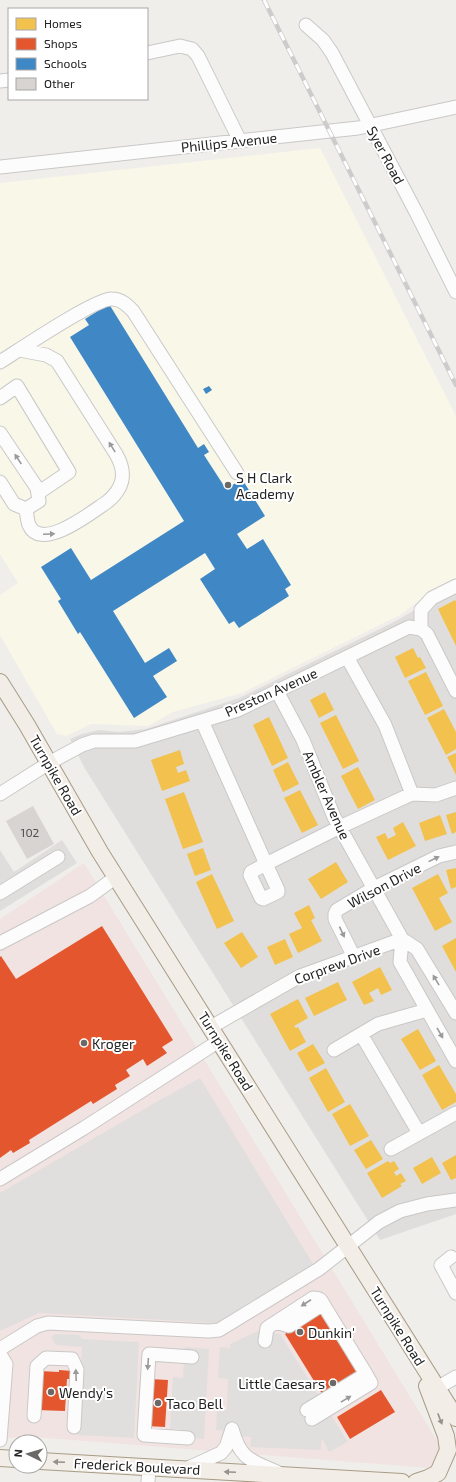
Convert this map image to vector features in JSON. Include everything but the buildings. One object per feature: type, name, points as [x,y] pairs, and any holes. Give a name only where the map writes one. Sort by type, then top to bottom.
[{"type":"main road","name":"Turnpike Road","points":[[0,682],[116,877],[456,1418]]},
{"type":"main road","points":[[416,1482],[438,1473],[448,1450],[446,1436],[417,1356]]},
{"type":"main road","name":"Frederick Boulevard","points":[[48,1462],[149,1474],[186,1469],[283,1475],[303,1479],[402,1482]]},
{"type":"street","name":"Syer Road","points":[[306,25],[323,40],[332,53],[417,214],[456,292]]},
{"type":"street","points":[[148,53],[185,46],[192,49],[198,56],[240,141]]},
{"type":"street","name":"Phillips Avenue","points":[[0,167],[358,128],[456,107]]},
{"type":"street","points":[[0,362],[73,317],[104,300],[112,299],[120,301],[133,311],[237,473]]},
{"type":"street","points":[[19,350],[46,355],[57,361],[116,454],[120,462],[123,475],[120,487],[114,497],[60,532],[48,534],[35,531],[29,525],[26,510]]},
{"type":"street","points":[[0,398],[16,386],[69,472],[38,493]]},
{"type":"street","points":[[0,433],[38,488],[39,501],[26,510]]},
{"type":"street","points":[[0,482],[14,504],[26,510]]},
{"type":"street","points":[[456,586],[432,598],[421,610],[421,629],[427,634],[456,691]]},
{"type":"street","name":"Preston Avenue","points":[[0,794],[48,763],[82,745],[94,741],[135,741],[238,710],[409,627],[421,629]]},
{"type":"street","points":[[348,657],[385,725],[412,794]]},
{"type":"street","name":"Ambler Avenue","points":[[278,691],[303,740],[340,827],[402,940],[418,949],[456,1013]]},
{"type":"street","points":[[202,721],[266,864],[340,827],[412,794],[436,795],[456,788]]},
{"type":"street","name":"Wilson Drive","points":[[354,957],[335,918],[335,914],[339,908],[374,888],[439,856],[456,852]]},
{"type":"street","points":[[0,893],[58,857]]},
{"type":"street","points":[[0,943],[90,896],[116,877]]},
{"type":"street","points":[[402,940],[400,962],[456,1061]]},
{"type":"street","name":"Corprew Drive","points":[[210,1027],[300,976],[402,940]]},
{"type":"street","points":[[334,1050],[378,1024],[427,1010]]},
{"type":"street","points":[[361,1034],[419,1133]]},
{"type":"street","points":[[0,1179],[84,1128],[220,1041]]},
{"type":"street","points":[[391,1149],[456,1113]]},
{"type":"street","points":[[0,1349],[37,1326],[48,1323],[209,1332],[219,1330],[319,1269],[379,1222],[400,1211],[427,1204],[456,1200]]},
{"type":"street","points":[[451,1257],[440,1265],[456,1293]]},
{"type":"street","points":[[265,1341],[267,1328],[276,1322],[289,1326],[323,1304],[366,1374],[310,1415]]},
{"type":"street","points":[[0,1354],[6,1364],[0,1440]]},
{"type":"street","points":[[188,1438],[144,1435],[144,1428],[149,1354],[192,1357]]},
{"type":"street","points":[[34,1416],[37,1366],[46,1358],[72,1359],[77,1370],[74,1427]]},
{"type":"street","points":[[437,1388],[456,1376]]},
{"type":"street","points":[[186,1469],[221,1453],[226,1447],[232,1429],[236,1442],[247,1459],[283,1475]]},
{"type":"shaded area","name":"S H Clark Academy","points":[[320,148],[456,416],[456,578],[434,589],[400,615],[242,693],[173,712],[148,726],[91,724],[66,736],[57,734],[0,635],[0,595],[18,583],[0,554],[0,183]]},
{"type":"shaded area","points":[[456,580],[456,1214],[380,1240],[84,767],[70,739],[82,734],[99,730],[119,732],[146,729],[239,698],[396,621],[413,611],[433,591]]},
{"type":"shaded area","points":[[62,840],[77,863],[0,911],[0,850],[14,872]]},
{"type":"shaded area","points":[[84,863],[447,1457],[442,1469],[48,1438],[48,1434],[8,1434],[8,1438],[0,1438],[0,919]]},
{"type":"shaded area","points":[[200,1078],[313,1264],[216,1323],[39,1313],[0,1331],[0,1193]]},
{"type":"shaded area","points":[[258,1331],[280,1334],[348,1442],[329,1452],[323,1440],[321,1441],[321,1450],[250,1447],[251,1437],[226,1436],[226,1431],[216,1430],[217,1409],[227,1410],[228,1379],[218,1378],[220,1347],[230,1348],[230,1344]]},
{"type":"shaded area","points":[[56,1334],[79,1335],[82,1339],[139,1342],[134,1438],[77,1435],[82,1347],[56,1345],[51,1337]]},
{"type":"shaded area","points":[[185,1347],[209,1349],[204,1439],[179,1437],[180,1429],[170,1429],[173,1377],[183,1378]]},
{"type":"railway","points":[[264,0],[456,385]]},
{"type":"place","name":"S H Clark Academy","points":[[228,485]]},
{"type":"place","name":"Kroger","points":[[84,1043]]},
{"type":"place","name":"Dunkin'","points":[[300,1332]]},
{"type":"place","name":"Little Caesars","points":[[333,1383]]},
{"type":"place","name":"Wendy's","points":[[51,1392]]},
{"type":"place","name":"Taco Bell","points":[[158,1403]]}]
